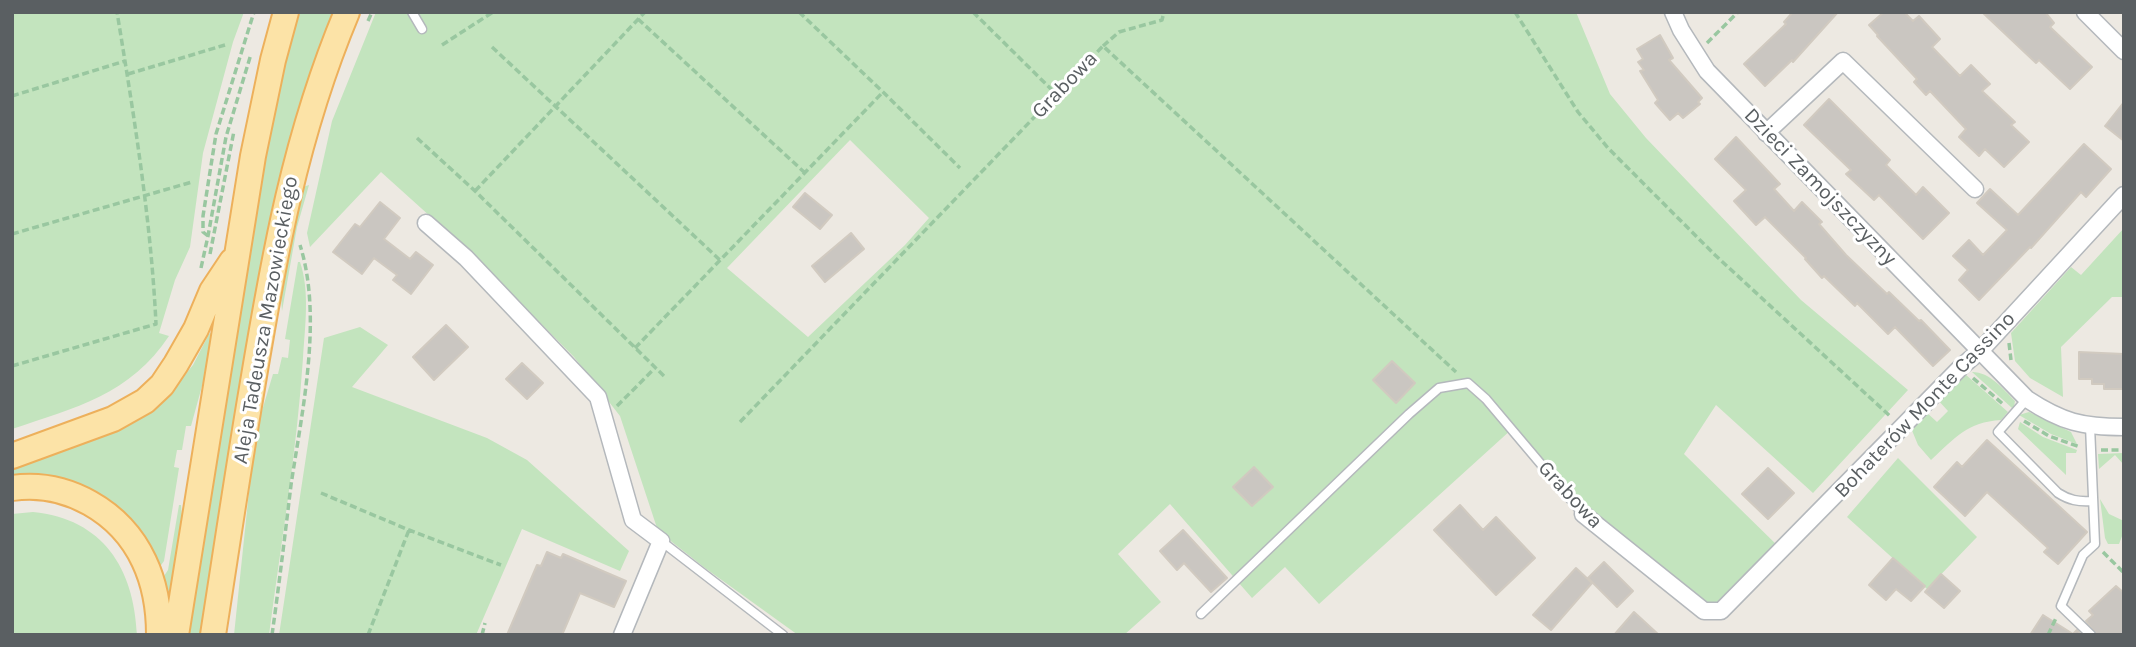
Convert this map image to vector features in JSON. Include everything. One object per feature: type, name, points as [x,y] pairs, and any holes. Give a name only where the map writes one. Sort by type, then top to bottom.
[{"type":"main road","name":"Aleja Tadeusza Mazowieckiego","points":[[176,635],[236,255],[263,104],[286,12]]},
{"type":"main road","name":"Aleja Tadeusza Mazowieckiego","points":[[213,635],[260,333],[279,234],[306,122],[328,57],[357,18]]},
{"type":"main road","points":[[12,456],[113,419],[145,401],[162,385],[176,364],[192,337],[212,291],[236,255]]},
{"type":"main road","points":[[12,488],[49,489],[76,496],[94,505],[120,525],[138,550],[151,578],[158,612],[159,635]]},
{"type":"street","name":"Dzieci Zamojszczyzny","points":[[1673,12],[1707,71],[2027,399],[2048,413],[2090,426],[2124,427]]},
{"type":"street","points":[[2085,12],[2124,51]]},
{"type":"street","points":[[1766,133],[1843,61],[1975,189]]},
{"type":"street","name":"Bohaterów Monte Cassino","points":[[1721,611],[1961,367],[1981,350],[2124,195]]},
{"type":"street","points":[[426,223],[466,258],[598,397],[633,520],[661,541],[622,635]]},
{"type":"street","name":"Grabowa","points":[[1583,514],[1704,611],[1721,611]]},
{"type":"lane","points":[[412,12],[422,29]]},
{"type":"lane","points":[[1201,614],[1439,388],[1468,383]]},
{"type":"lane","name":"Grabowa","points":[[1468,383],[1486,399],[1583,514]]},
{"type":"lane","points":[[2027,399],[1998,432],[2057,493],[2079,502],[2092,501]]},
{"type":"lane","points":[[2090,426],[2095,544],[2084,555],[2061,606],[2091,635]]},
{"type":"lane","points":[[661,541],[783,635]]},
{"type":"path","points":[[12,366],[156,324],[145,195],[117,12]]},
{"type":"path","points":[[211,236],[204,232],[203,216],[216,134],[254,12]]},
{"type":"path","points":[[357,18],[372,12]]},
{"type":"path","points":[[442,45],[494,12]]},
{"type":"path","points":[[475,191],[645,12]]},
{"type":"path","points":[[799,12],[960,168]]},
{"type":"path","points":[[973,12],[1056,94]]},
{"type":"path","points":[[1103,46],[1119,32],[1162,20],[1164,12]]},
{"type":"path","points":[[1515,12],[1578,112],[1608,148],[1715,255],[1903,428]]},
{"type":"path","points":[[1696,55],[1738,12]]},
{"type":"path","points":[[638,19],[804,172]]},
{"type":"path","points":[[205,274],[226,137],[254,43]]},
{"type":"path","points":[[128,74],[225,45]]},
{"type":"path","name":"Grabowa","points":[[740,422],[1103,46],[1468,383]]},
{"type":"path","points":[[492,47],[720,261]]},
{"type":"path","points":[[12,96],[125,61]]},
{"type":"path","points":[[635,348],[883,92]]},
{"type":"path","points":[[200,270],[211,236],[235,128]]},
{"type":"path","points":[[416,138],[475,191],[666,378]]},
{"type":"path","points":[[12,233],[192,182]]},
{"type":"path","points":[[272,635],[307,386],[310,320],[304,257],[299,240]]},
{"type":"path","points":[[2000,329],[2008,337],[2012,363]]},
{"type":"path","points":[[604,419],[655,368]]},
{"type":"path","points":[[321,494],[501,565]]},
{"type":"path","points":[[368,635],[408,530]]},
{"type":"path","points":[[2095,544],[2124,573]]},
{"type":"path","points":[[482,635],[485,623]]},
{"type":"green space","points":[[12,12],[244,12],[233,42],[203,153],[190,247],[175,280],[159,333],[169,336],[154,356],[119,385],[79,406],[12,429]]},
{"type":"green space","points":[[300,12],[334,12],[202,635],[188,635],[244,272],[279,82]]},
{"type":"green space","points":[[376,12],[1576,12],[1610,94],[1646,138],[1801,300],[1908,390],[1813,493],[1716,405],[1684,454],[1782,550],[1721,611],[1701,608],[1598,527],[1512,429],[1319,604],[1285,567],[1252,598],[1170,504],[1118,554],[1161,602],[1124,635],[798,635],[658,531],[620,416],[574,357],[472,254],[381,172],[310,247],[307,233],[332,121]],"holes":[[[850,140],[929,218],[905,245],[808,337],[727,268]]]},
{"type":"green space","points":[[309,185],[297,227],[282,311],[280,281],[303,187]]},
{"type":"green space","points":[[2124,228],[2124,297],[2112,297],[2061,347],[2063,397],[2030,378],[2015,361],[2011,333],[2071,267],[2081,275]]},
{"type":"green space","points":[[298,262],[303,273],[306,322],[293,462],[269,635],[234,635],[255,434],[273,374],[278,374],[282,357],[288,358],[290,340],[285,339]]},
{"type":"green space","points":[[360,327],[388,345],[352,387],[487,438],[527,460],[629,551],[620,571],[522,529],[476,635],[279,635],[324,338]]},
{"type":"green space","points":[[212,332],[210,357],[191,426],[186,426],[182,450],[177,450],[174,467],[179,468],[164,561],[159,568],[145,540],[12,479],[12,467],[171,392],[193,365]]},
{"type":"green space","points":[[1972,372],[1985,375],[1996,382],[2015,401],[2014,407],[2012,408]]},
{"type":"green space","points":[[1965,374],[2008,412],[2001,420],[1979,424],[1962,432],[1931,460],[1918,445],[1911,428],[1925,411],[1937,422],[1948,411],[1937,399]]},
{"type":"green space","points":[[2029,412],[2071,432],[2077,444],[2051,434],[2019,415]]},
{"type":"green space","points":[[2020,422],[2043,437],[2077,450],[2076,453],[2066,453],[2066,475],[2018,429]]},
{"type":"green space","points":[[2124,453],[2124,465],[2115,455],[2099,469],[2098,454]]},
{"type":"green space","points":[[1898,458],[1977,537],[1927,589],[1847,517]]},
{"type":"green space","points":[[2100,499],[2109,514],[2124,521],[2124,531],[2119,544],[2108,544],[2105,538]]},
{"type":"green space","points":[[179,505],[183,529],[169,606],[162,579],[168,570]]},
{"type":"green space","points":[[33,512],[78,525],[96,536],[110,551],[129,588],[137,635],[12,635],[12,514]]},
{"type":"building","points":[[1793,12],[1838,12],[1793,62],[1792,60],[1765,86],[1744,64],[1786,24],[1784,22]]},
{"type":"building","points":[[1884,12],[1904,12],[1913,21],[1919,16],[1940,39],[1932,47],[1960,76],[1971,65],[1990,84],[1982,91],[2015,122],[2011,125],[2029,142],[2004,167],[1985,149],[1979,156],[1959,137],[1966,129],[1930,91],[1926,95],[1914,82],[1917,79],[1877,36],[1869,25]]},
{"type":"building","points":[[1982,12],[2045,12],[2054,23],[2050,27],[2092,67],[2070,89],[2039,60],[2036,63]]},
{"type":"building","points":[[1660,35],[1673,58],[1669,60],[1702,98],[1698,102],[1700,104],[1683,118],[1678,113],[1670,120],[1655,103],[1658,100],[1640,71],[1644,70],[1638,62],[1643,59],[1637,49]]},
{"type":"building","points":[[1829,99],[1890,160],[1886,165],[1916,195],[1923,187],[1949,213],[1923,239],[1879,195],[1874,200],[1846,174],[1851,170],[1804,125]]},
{"type":"building","points":[[2124,102],[2124,141],[2105,126]]},
{"type":"building","points":[[1736,137],[1780,184],[1774,189],[1794,211],[1802,202],[1822,222],[1819,224],[1846,255],[1887,294],[1889,292],[1921,320],[1950,350],[1933,366],[1895,327],[1888,334],[1857,303],[1855,306],[1824,276],[1822,278],[1765,217],[1756,225],[1734,201],[1746,190],[1715,159]]},
{"type":"building","points":[[2084,144],[2111,169],[2086,197],[2081,192],[2031,248],[1979,300],[1959,280],[1968,270],[1953,256],[1969,240],[1983,255],[2007,230],[1977,203],[1990,189],[2018,215]]},
{"type":"building","points":[[805,193],[832,215],[820,229],[793,207]]},
{"type":"building","points":[[380,202],[400,218],[384,239],[410,259],[416,252],[433,265],[411,294],[393,280],[397,275],[374,258],[362,274],[333,252],[355,224],[360,227]]},
{"type":"building","points":[[851,233],[864,249],[825,282],[812,266]]},
{"type":"building","points":[[446,325],[468,347],[434,380],[413,357]]},
{"type":"building","points":[[2079,352],[2124,354],[2124,389],[2104,389],[2104,384],[2092,384],[2092,379],[2079,379]]},
{"type":"building","points":[[1392,361],[1415,383],[1396,403],[1373,380]]},
{"type":"building","points":[[522,363],[543,383],[527,399],[506,379]]},
{"type":"building","points":[[1987,440],[2087,532],[2058,564],[2044,552],[2048,548],[1987,492],[1965,516],[1934,487],[1957,462],[1962,467]]},
{"type":"building","points":[[1254,467],[1273,487],[1252,506],[1233,487]]},
{"type":"building","points":[[1768,468],[1794,493],[1768,519],[1742,494]]},
{"type":"building","points":[[1460,505],[1483,530],[1496,517],[1535,558],[1496,595],[1434,530]]},
{"type":"building","points":[[1183,530],[1227,578],[1211,592],[1184,563],[1177,570],[1160,551]]},
{"type":"building","points":[[547,552],[561,558],[563,554],[626,581],[614,607],[580,593],[562,635],[507,635],[537,565],[541,566]]},
{"type":"building","points":[[1893,558],[1925,586],[1911,601],[1896,589],[1886,600],[1869,585]]},
{"type":"building","points":[[1604,562],[1633,591],[1617,607],[1588,578]]},
{"type":"building","points":[[1576,568],[1592,583],[1551,630],[1533,615]]},
{"type":"building","points":[[1941,574],[1960,591],[1944,608],[1925,592]]},
{"type":"building","points":[[2116,586],[2124,593],[2124,635],[2097,635],[2086,621],[2093,615],[2089,611]]},
{"type":"building","points":[[1634,612],[1659,635],[1614,635]]},
{"type":"building","points":[[2043,615],[2073,634],[2077,630],[2081,635],[2030,635]]}]
